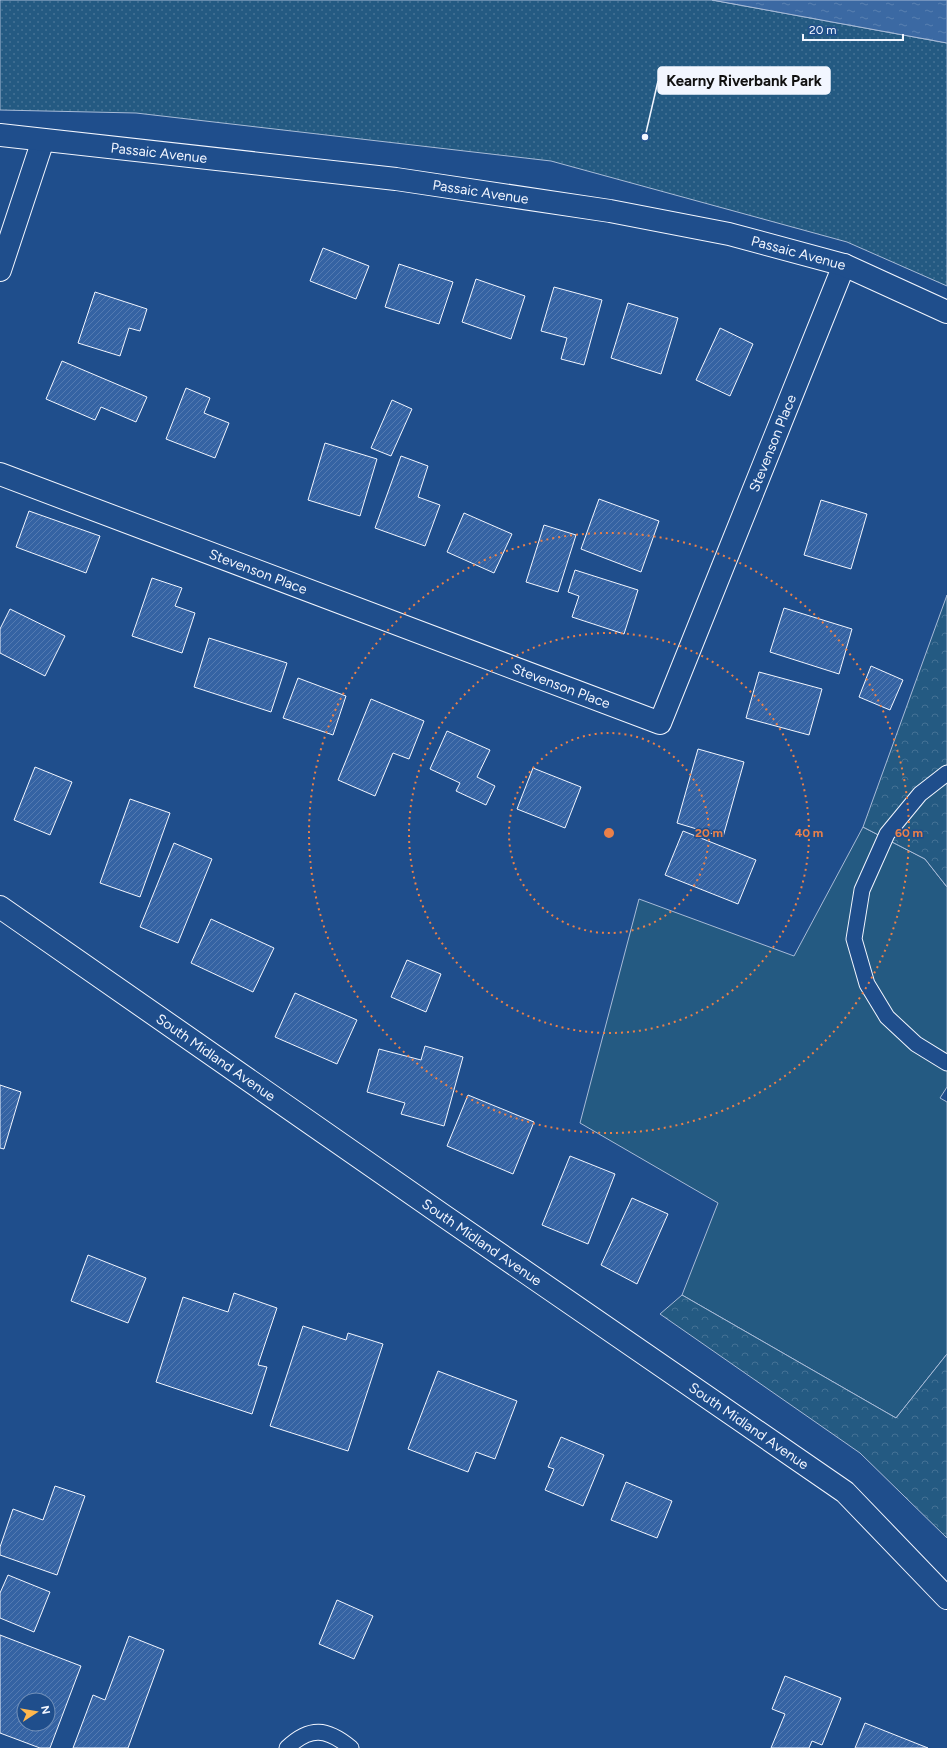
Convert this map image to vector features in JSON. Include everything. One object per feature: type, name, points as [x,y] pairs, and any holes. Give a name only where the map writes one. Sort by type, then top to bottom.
[{"type":"street","name":"Passaic Avenue","points":[[0,135],[396,179],[602,210],[729,234],[844,265],[947,312]]},
{"type":"street","points":[[0,270],[43,140]]},
{"type":"street","name":"Stevenson Place","points":[[0,474],[660,723],[844,265]]},
{"type":"street","name":"South Midland Avenue","points":[[0,907],[444,1216],[845,1492],[947,1598]]},
{"type":"lane","points":[[947,773],[920,794],[887,834],[862,890],[854,938],[867,984],[887,1016],[916,1044],[947,1063]]},
{"type":"lane","points":[[287,1748],[298,1738],[320,1731],[338,1738],[351,1748]]},
{"type":"green space","points":[[0,0],[712,0],[947,43],[947,286],[847,242],[551,161],[136,113],[0,110]]},
{"type":"green space","points":[[947,595],[947,887],[925,859],[863,827]]},
{"type":"green space","points":[[863,827],[925,859],[947,887],[947,1087],[940,1098],[947,1102],[947,1354],[896,1418],[682,1295],[718,1203],[580,1123],[639,899],[794,956]]},
{"type":"green space","points":[[682,1295],[896,1418],[947,1354],[947,1538],[860,1453],[660,1314]]},
{"type":"water","points":[[712,0],[947,0],[947,43]]},
{"type":"building","points":[[323,248],[369,266],[356,299],[310,281]]},
{"type":"building","points":[[399,264],[453,282],[439,324],[385,307]]},
{"type":"building","points":[[476,279],[525,296],[511,339],[462,322]]},
{"type":"building","points":[[554,287],[602,300],[584,365],[561,359],[567,338],[541,331]]},
{"type":"building","points":[[95,292],[147,309],[140,331],[129,328],[120,356],[78,343]]},
{"type":"building","points":[[628,303],[678,318],[661,374],[611,358]]},
{"type":"building","points":[[720,328],[753,344],[730,396],[696,380]]},
{"type":"building","points":[[62,361],[147,397],[136,422],[101,407],[95,420],[46,399]]},
{"type":"building","points":[[186,388],[210,398],[204,413],[229,423],[215,458],[166,439]]},
{"type":"building","points":[[392,400],[412,409],[391,456],[371,448]]},
{"type":"building","points":[[325,443],[377,459],[360,516],[308,500]]},
{"type":"building","points":[[401,456],[428,466],[418,497],[440,505],[425,546],[375,528]]},
{"type":"building","points":[[599,499],[659,521],[641,572],[581,549]]},
{"type":"building","points":[[821,500],[867,514],[851,569],[804,555]]},
{"type":"building","points":[[29,511],[100,536],[86,573],[16,547]]},
{"type":"building","points":[[464,513],[512,534],[494,573],[447,552]]},
{"type":"building","points":[[544,525],[576,535],[558,592],[526,582]]},
{"type":"building","points":[[575,570],[638,590],[624,634],[572,617],[579,596],[568,592]]},
{"type":"building","points":[[152,578],[182,588],[175,606],[195,613],[182,653],[132,636]]},
{"type":"building","points":[[784,608],[852,629],[839,674],[770,652]]},
{"type":"building","points":[[10,609],[65,636],[45,676],[0,653],[0,629]]},
{"type":"building","points":[[209,638],[287,663],[271,712],[194,687]]},
{"type":"building","points":[[871,666],[903,680],[890,710],[859,697]]},
{"type":"building","points":[[759,672],[822,689],[809,735],[746,718]]},
{"type":"building","points":[[298,678],[346,696],[333,735],[283,718]]},
{"type":"building","points":[[371,699],[424,721],[409,759],[393,753],[375,796],[338,780]]},
{"type":"building","points":[[447,731],[490,750],[477,777],[495,786],[486,805],[456,791],[460,783],[430,769]]},
{"type":"building","points":[[698,749],[744,762],[723,837],[677,823]]},
{"type":"building","points":[[35,767],[72,782],[50,835],[14,820]]},
{"type":"building","points":[[533,768],[581,787],[565,828],[517,809]]},
{"type":"building","points":[[130,799],[170,813],[140,897],[100,883]]},
{"type":"building","points":[[683,831],[756,860],[738,904],[665,875]]},
{"type":"building","points":[[174,843],[212,859],[178,943],[140,927]]},
{"type":"building","points":[[211,919],[274,948],[253,992],[191,963]]},
{"type":"building","points":[[407,960],[441,974],[426,1012],[391,997]]},
{"type":"building","points":[[295,993],[357,1020],[337,1064],[275,1037]]},
{"type":"building","points":[[425,1046],[463,1057],[444,1126],[401,1114],[405,1103],[367,1092],[379,1049],[421,1060]]},
{"type":"building","points":[[0,1085],[21,1092],[4,1149],[0,1148]]},
{"type":"building","points":[[468,1095],[534,1122],[513,1174],[447,1146]]},
{"type":"building","points":[[570,1156],[615,1174],[588,1244],[542,1225]]},
{"type":"building","points":[[632,1198],[668,1214],[637,1284],[601,1265]]},
{"type":"building","points":[[88,1255],[146,1278],[128,1323],[71,1301]]},
{"type":"building","points":[[234,1293],[277,1308],[258,1365],[267,1367],[252,1414],[156,1382],[183,1297],[228,1312]]},
{"type":"building","points":[[303,1326],[346,1340],[348,1333],[383,1344],[348,1451],[270,1426]]},
{"type":"building","points":[[438,1371],[517,1401],[495,1459],[476,1452],[468,1472],[408,1449]]},
{"type":"building","points":[[561,1437],[604,1455],[583,1506],[545,1490],[554,1469],[548,1467]]},
{"type":"building","points":[[626,1482],[672,1501],[657,1538],[611,1520]]},
{"type":"building","points":[[55,1486],[85,1496],[57,1575],[0,1555],[0,1547],[13,1509],[43,1520]]},
{"type":"building","points":[[8,1575],[50,1592],[34,1632],[0,1618],[0,1593]]},
{"type":"building","points":[[337,1600],[373,1616],[354,1659],[319,1644]]},
{"type":"building","points":[[0,1635],[81,1666],[50,1748],[40,1748],[0,1733]]},
{"type":"building","points":[[129,1636],[164,1650],[128,1748],[73,1748],[93,1695],[105,1700]]},
{"type":"building","points":[[785,1676],[841,1698],[822,1745],[812,1741],[809,1748],[771,1748],[785,1714],[772,1709]]},
{"type":"building","points":[[865,1723],[928,1748],[855,1748]]},
{"type":"place","name":"Kearny Riverbank Park","points":[[645,137]]}]
